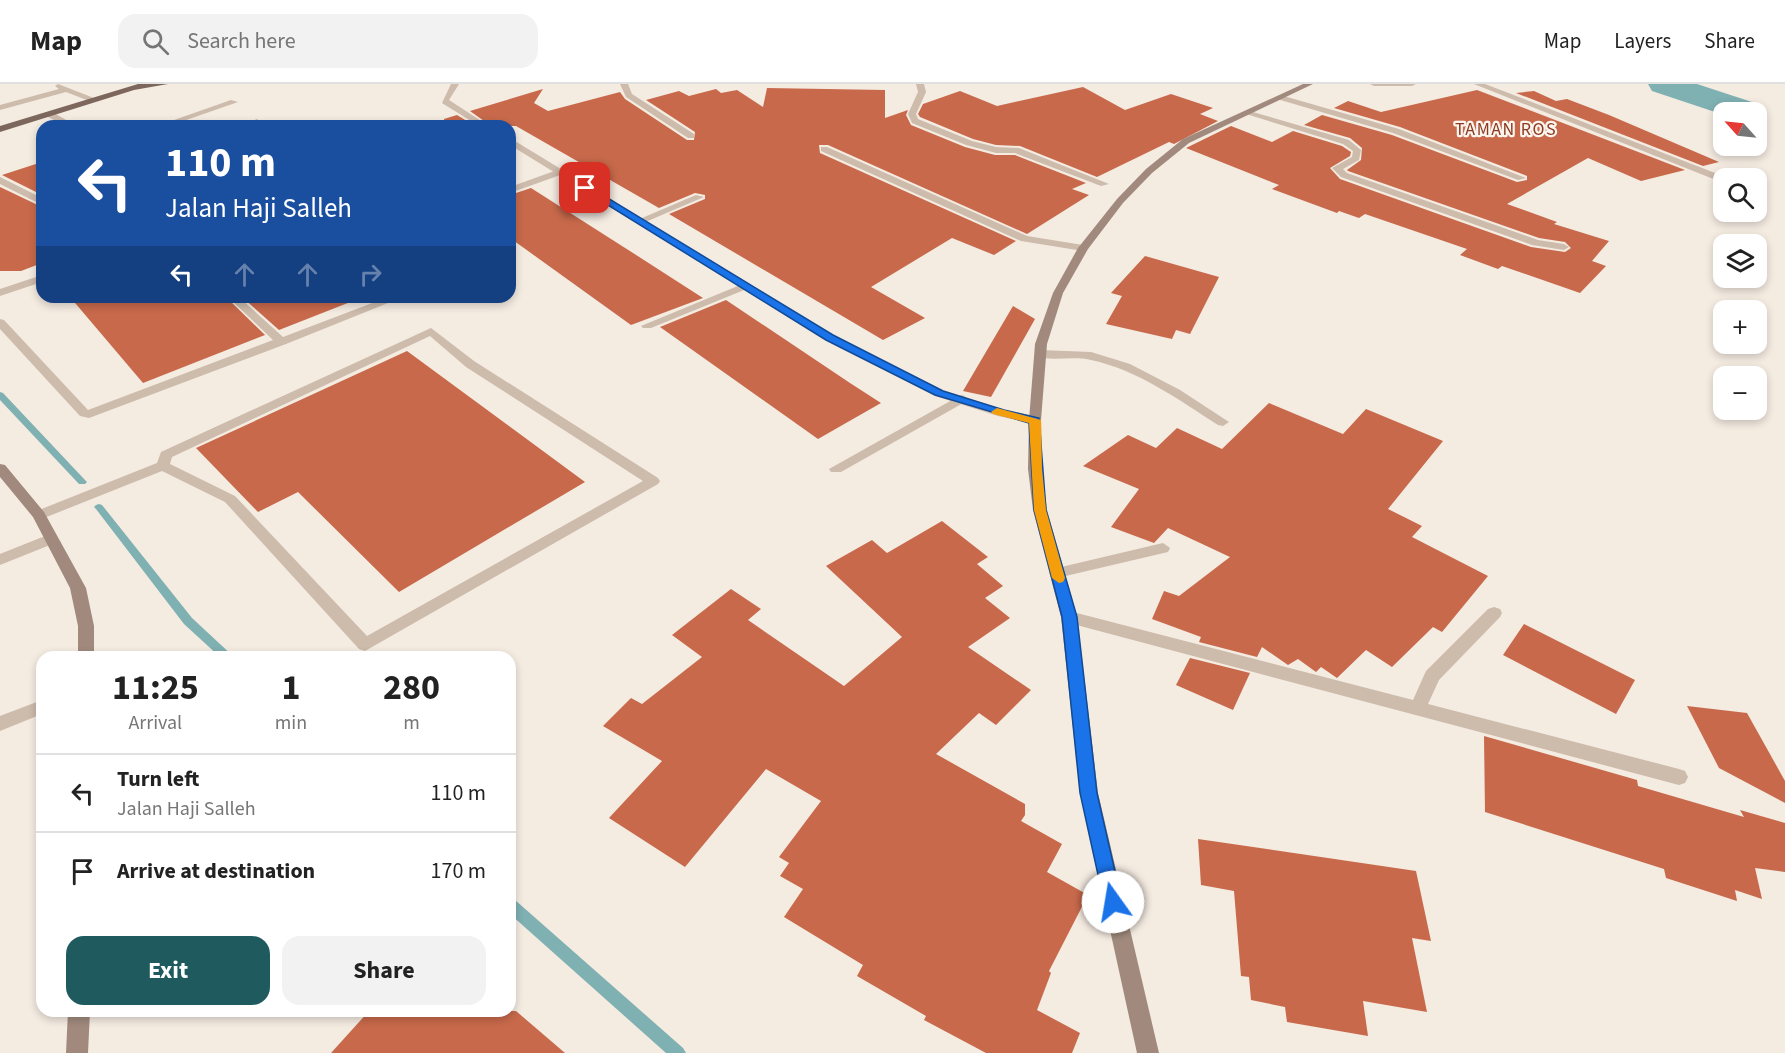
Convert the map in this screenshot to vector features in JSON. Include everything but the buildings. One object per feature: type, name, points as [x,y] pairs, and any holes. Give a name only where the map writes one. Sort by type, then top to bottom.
[{"type":"main road","points":[[0,129],[146,84]]},
{"type":"main road","points":[[115,93],[164,84]]},
{"type":"street","points":[[54,84],[95,100]]},
{"type":"street","points":[[455,84],[445,101],[475,120]]},
{"type":"street","points":[[624,84],[629,95],[691,136]]},
{"type":"street","points":[[920,84],[922,92],[912,114],[915,121],[969,143],[996,150],[1016,150],[1104,184]]},
{"type":"street","points":[[1148,1053],[1089,793],[1069,617],[1040,510],[1035,469],[1035,420],[1041,344],[1058,293],[1083,248],[1120,201],[1186,141],[1223,121],[1249,112],[1309,84]]},
{"type":"street","points":[[1374,84],[1412,84]]},
{"type":"street","points":[[1478,84],[1713,176]]},
{"type":"street","points":[[0,108],[66,89]]},
{"type":"street","points":[[1280,97],[1396,131],[1521,178]]},
{"type":"street","points":[[178,120],[234,102]]},
{"type":"street","points":[[1249,112],[1346,142],[1358,150],[1356,158],[1337,168],[1344,175],[1536,243],[1564,247]]},
{"type":"street","points":[[49,114],[62,120]]},
{"type":"street","points":[[516,145],[829,337],[939,393],[1002,413],[1035,420]]},
{"type":"street","points":[[824,149],[1025,239],[1083,248]]},
{"type":"street","points":[[516,188],[560,172]]},
{"type":"street","points":[[0,180],[36,199]]},
{"type":"street","points":[[640,221],[699,197]]},
{"type":"street","points":[[0,293],[36,280]]},
{"type":"street","points":[[647,326],[746,286]]},
{"type":"street","points":[[240,303],[282,342]]},
{"type":"street","points":[[0,322],[84,413],[98,412],[383,303]]},
{"type":"street","points":[[39,515],[163,466],[230,499],[365,645],[653,481],[470,364],[431,331],[166,455],[163,466]]},
{"type":"street","points":[[1040,354],[1090,356],[1123,366],[1157,382],[1223,422]]},
{"type":"street","points":[[836,469],[961,399]]},
{"type":"street","points":[[0,468],[39,515],[78,588],[86,626],[86,651]]},
{"type":"street","points":[[0,560],[50,539]]},
{"type":"street","points":[[1057,573],[1163,548]]},
{"type":"street","points":[[1418,708],[1432,676],[1494,613]]},
{"type":"street","points":[[1069,617],[1679,777]]},
{"type":"street","points":[[0,724],[36,709]]},
{"type":"street","points":[[77,1053],[79,1017]]},
{"type":"waterway","points":[[1664,84],[1719,102]]},
{"type":"waterway","points":[[0,395],[82,482]]},
{"type":"waterway","points":[[99,507],[188,621],[221,651]]},
{"type":"waterway","points":[[516,910],[678,1053]]},
{"type":"slow traffic","points":[[997,412],[1035,420],[1035,469],[1040,510],[1059,578]]},
{"type":"district","name":"TAMAN ROS","points":[[1506,129]]},
{"type":"route","points":[[585,188],[829,337],[939,393],[1002,413],[1035,420],[1035,469],[1040,510],[1069,617],[1089,793],[1113,902]]}]
